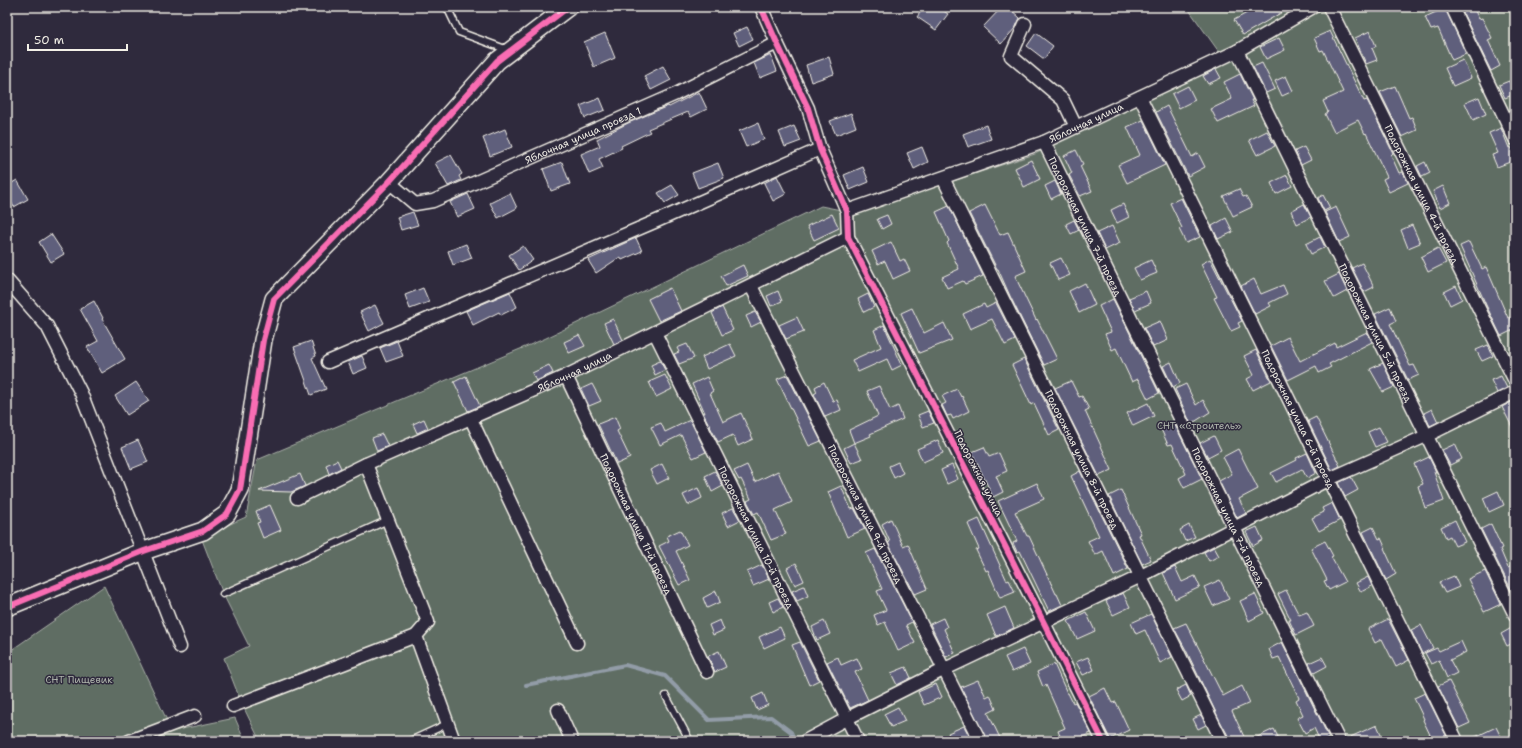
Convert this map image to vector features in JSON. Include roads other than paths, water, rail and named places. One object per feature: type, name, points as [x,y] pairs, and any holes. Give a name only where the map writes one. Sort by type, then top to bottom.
[{"type":"street","points":[[7,607],[144,551],[203,531],[227,514],[240,490],[263,340],[274,299],[390,182],[496,61],[568,7]]},
{"type":"street","points":[[762,7],[777,43],[808,108],[820,149],[847,211]]},
{"type":"street","name":"Яблочная улица","points":[[847,211],[1044,142],[1237,51],[1313,7]]},
{"type":"street","name":"Подорожная улица 4-й проезд","points":[[1330,7],[1515,381]]},
{"type":"street","points":[[1452,7],[1515,139]]},
{"type":"street","points":[[1026,24],[1011,56],[1063,100],[1076,127]]},
{"type":"street","name":"Яблочная улица проезд 1","points":[[390,182],[415,204],[433,201],[676,94],[777,43]]},
{"type":"street","name":"Подорожная улица 5-й проезд","points":[[1237,51],[1515,615]]},
{"type":"street","name":"Подорожная улица 6-й проезд","points":[[1140,97],[1457,741]]},
{"type":"street","name":"Подорожная улица 7-й проезд","points":[[1044,142],[1235,528],[1338,741]]},
{"type":"street","points":[[328,362],[820,149]]},
{"type":"street","name":"Подорожная улица 8-й проезд","points":[[942,178],[1222,741]]},
{"type":"street","name":"Подорожная улица","points":[[847,211],[848,237],[1103,741]]},
{"type":"street","name":"Яблочная улица","points":[[297,498],[366,464],[566,376],[848,237]]},
{"type":"street","points":[[7,280],[47,326],[81,393],[144,551],[180,647]]},
{"type":"street","name":"Подорожная улица 9-й проезд","points":[[751,286],[980,741]]},
{"type":"street","name":"Подорожная улица 10-й проезд","points":[[655,333],[858,741]]},
{"type":"street","name":"Подорожная улица 11-й проезд","points":[[566,376],[707,672]]},
{"type":"street","points":[[805,741],[945,669],[1141,576],[1329,479],[1426,436],[1515,392]]},
{"type":"street","points":[[471,419],[577,643]]},
{"type":"street","points":[[233,706],[416,636],[428,622],[366,464]]},
{"type":"street","points":[[416,636],[454,741]]},
{"type":"street","points":[[558,710],[572,741]]},
{"type":"street","points":[[129,741],[195,716]]},
{"type":"lane","points":[[447,7],[459,32],[510,51]]},
{"type":"lane","points":[[223,594],[388,520]]},
{"type":"lane","points":[[666,696],[690,741]]},
{"type":"lane","points":[[410,741],[447,724]]},
{"type":"waterway","points":[[526,685],[625,665],[665,676],[709,720],[771,717],[791,732],[795,741]]},
{"type":"park label","name":"СНТ «Строитель»","points":[[1199,425]]},
{"type":"park label","name":"СНТ Пищевик","points":[[79,679]]}]
